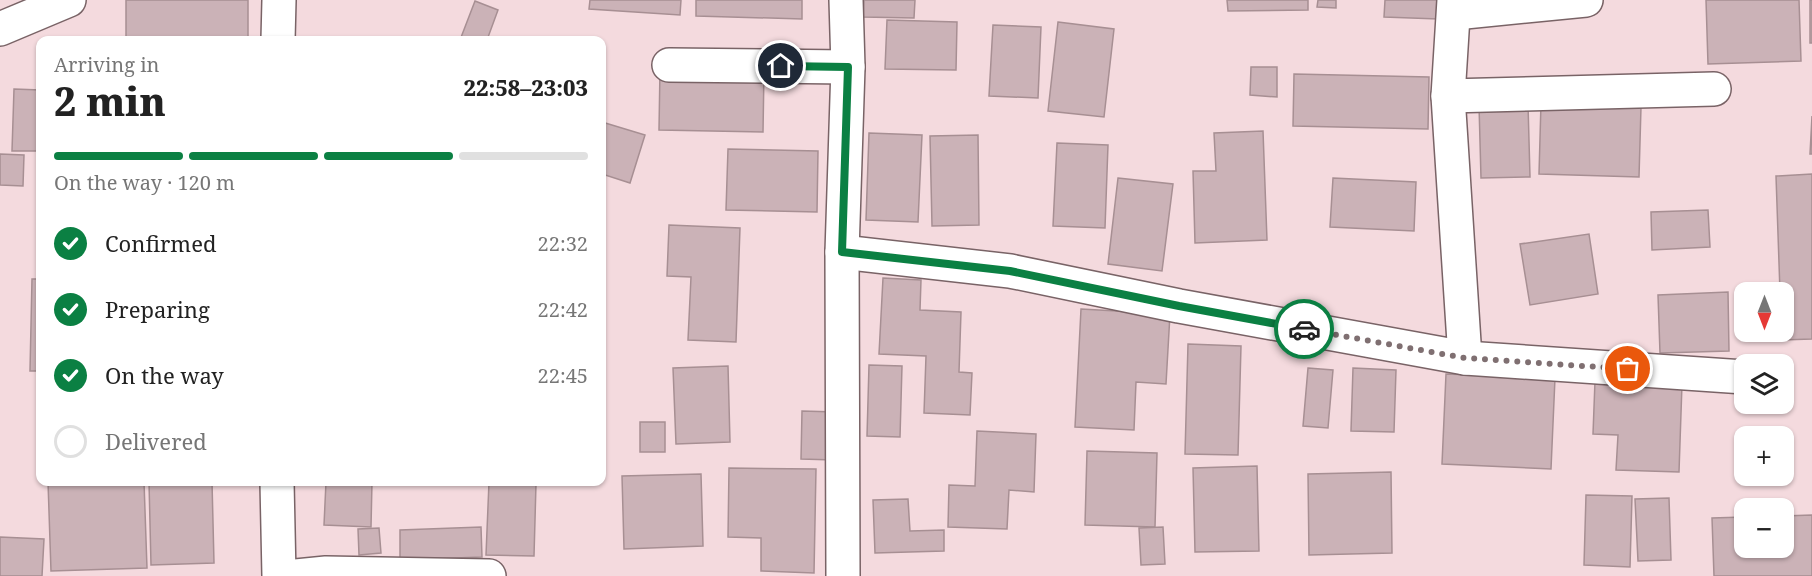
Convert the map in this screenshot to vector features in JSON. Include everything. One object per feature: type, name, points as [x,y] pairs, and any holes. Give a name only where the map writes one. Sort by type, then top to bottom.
[{"type":"street","points":[[0,29],[69,0]]},
{"type":"street","points":[[278,36],[279,0]]},
{"type":"street","points":[[843,576],[842,252],[848,67],[846,0]]},
{"type":"street","points":[[1465,358],[1448,96],[1455,6],[1586,0]]},
{"type":"street","points":[[669,65],[848,67]]},
{"type":"street","points":[[1448,96],[1714,89]]},
{"type":"street","points":[[842,252],[1010,271],[1179,306],[1465,358],[1734,376]]},
{"type":"street","points":[[277,486],[279,576]]},
{"type":"street","points":[[296,576],[326,573],[489,576]]},
{"type":"building","points":[[126,0],[248,0],[248,36],[126,36]]},
{"type":"building","points":[[590,0],[681,0],[680,15],[589,9]]},
{"type":"building","points":[[696,0],[802,0],[802,19],[696,16]]},
{"type":"building","points":[[864,0],[915,0],[914,18],[863,17]]},
{"type":"building","points":[[1227,0],[1308,0],[1308,10],[1228,11]]},
{"type":"building","points":[[1318,0],[1336,0],[1336,8],[1317,7]]},
{"type":"building","points":[[1385,0],[1439,0],[1438,19],[1384,17]]},
{"type":"building","points":[[1706,0],[1799,0],[1801,61],[1708,64]]},
{"type":"building","points":[[1810,0],[1812,0],[1812,43],[1810,43]]},
{"type":"building","points":[[475,1],[498,10],[488,36],[462,36]]},
{"type":"building","points":[[887,20],[957,22],[956,70],[885,69]]},
{"type":"building","points":[[1058,22],[1114,29],[1104,117],[1048,111]]},
{"type":"building","points":[[993,25],[1041,27],[1038,98],[989,96]]},
{"type":"building","points":[[1251,67],[1277,67],[1277,97],[1250,95]]},
{"type":"building","points":[[660,69],[764,71],[763,132],[659,130]]},
{"type":"building","points":[[1294,74],[1429,77],[1428,129],[1293,126]]},
{"type":"building","points":[[14,89],[36,90],[36,151],[12,151]]},
{"type":"building","points":[[1541,103],[1641,107],[1639,177],[1539,174]]},
{"type":"building","points":[[1528,104],[1530,177],[1481,178],[1479,105]]},
{"type":"building","points":[[1812,116],[1812,154],[1810,154]]},
{"type":"building","points":[[606,123],[645,135],[630,183],[606,175]]},
{"type":"building","points":[[1263,131],[1267,240],[1195,243],[1193,171],[1216,171],[1214,133]]},
{"type":"building","points":[[869,133],[922,135],[918,222],[866,220]]},
{"type":"building","points":[[978,135],[979,225],[932,226],[930,136]]},
{"type":"building","points":[[1057,143],[1108,145],[1105,228],[1053,226]]},
{"type":"building","points":[[728,149],[818,151],[817,212],[726,210]]},
{"type":"building","points":[[0,154],[24,155],[23,186],[0,185]]},
{"type":"building","points":[[1812,174],[1812,339],[1794,340],[1794,282],[1780,282],[1776,176]]},
{"type":"building","points":[[1118,178],[1173,184],[1162,271],[1108,264]]},
{"type":"building","points":[[1333,178],[1416,182],[1414,231],[1330,227]]},
{"type":"building","points":[[1708,210],[1710,247],[1652,250],[1651,212]]},
{"type":"building","points":[[669,225],[740,228],[736,342],[688,340],[691,277],[667,276]]},
{"type":"building","points":[[1589,234],[1598,294],[1530,305],[1520,244]]},
{"type":"building","points":[[883,278],[921,280],[920,310],[961,312],[959,372],[972,373],[970,415],[924,413],[926,356],[879,354]]},
{"type":"building","points":[[32,279],[36,279],[36,371],[30,371]]},
{"type":"building","points":[[1728,292],[1729,351],[1660,353],[1658,295]]},
{"type":"building","points":[[1081,309],[1170,314],[1166,384],[1136,382],[1134,430],[1075,427]]},
{"type":"building","points":[[1188,344],[1241,346],[1238,455],[1185,454]]},
{"type":"building","points":[[869,365],[902,366],[900,437],[867,436]]},
{"type":"building","points":[[728,366],[730,442],[676,444],[673,368]]},
{"type":"building","points":[[1308,368],[1333,370],[1328,428],[1303,426]]},
{"type":"building","points":[[1353,368],[1396,370],[1394,432],[1351,431]]},
{"type":"building","points":[[1446,374],[1555,378],[1551,469],[1442,464]]},
{"type":"building","points":[[1595,381],[1682,384],[1679,472],[1616,470],[1618,435],[1593,434]]},
{"type":"building","points":[[802,411],[836,412],[834,460],[801,459]]},
{"type":"building","points":[[640,422],[665,422],[665,452],[640,452]]},
{"type":"building","points":[[977,431],[1036,434],[1034,492],[1009,490],[1007,529],[948,527],[949,485],[975,486]]},
{"type":"building","points":[[1087,451],[1157,453],[1155,527],[1085,525]]},
{"type":"building","points":[[1257,466],[1259,551],[1195,552],[1193,468]]},
{"type":"building","points":[[729,468],[816,469],[814,573],[761,571],[761,538],[728,537]]},
{"type":"building","points":[[1391,472],[1392,553],[1309,555],[1308,474]]},
{"type":"building","points":[[701,474],[703,546],[624,549],[622,476]]},
{"type":"building","points":[[48,486],[144,486],[147,568],[51,571]]},
{"type":"building","points":[[149,486],[212,486],[214,563],[151,565]]},
{"type":"building","points":[[326,486],[372,486],[371,527],[324,525]]},
{"type":"building","points":[[489,486],[536,486],[534,556],[486,555]]},
{"type":"building","points":[[1586,495],[1632,496],[1630,567],[1584,565]]},
{"type":"building","points":[[1669,498],[1671,560],[1638,561],[1635,499]]},
{"type":"building","points":[[908,499],[910,531],[944,530],[944,551],[875,553],[873,500]]},
{"type":"building","points":[[1812,515],[1812,576],[1714,576],[1712,518],[1734,517],[1734,558],[1794,558],[1794,516]]},
{"type":"building","points":[[481,527],[482,557],[400,560],[400,530]]},
{"type":"building","points":[[1163,527],[1165,564],[1141,565],[1139,528]]},
{"type":"building","points":[[379,528],[381,553],[359,555],[358,529]]},
{"type":"building","points":[[0,537],[44,539],[42,576],[0,576]]},
{"type":"way so far","points":[[1304,329],[1465,358],[1628,369]]},
{"type":"route","points":[[781,66],[848,67],[842,252],[1010,271],[1304,329]]}]
